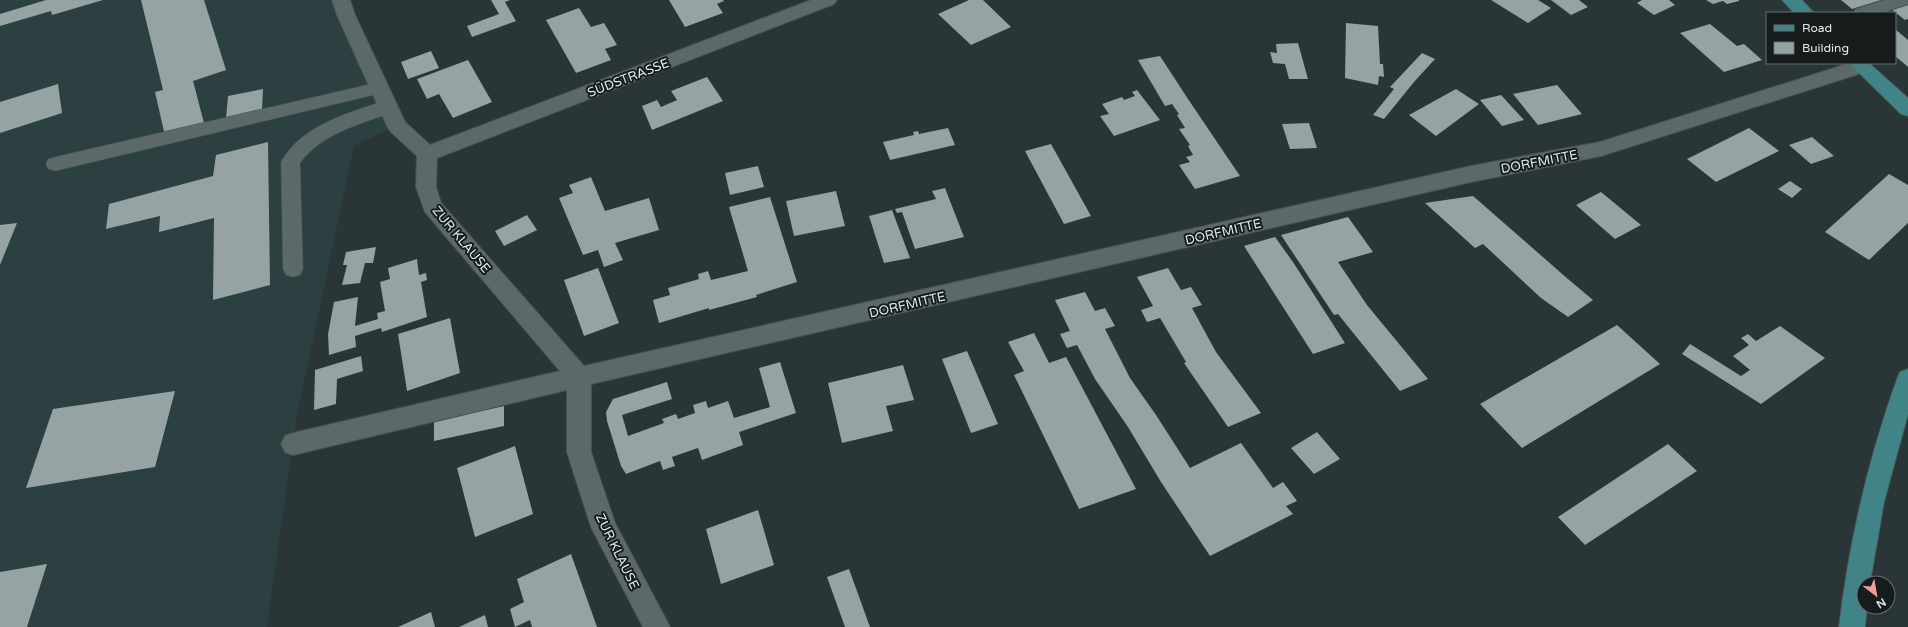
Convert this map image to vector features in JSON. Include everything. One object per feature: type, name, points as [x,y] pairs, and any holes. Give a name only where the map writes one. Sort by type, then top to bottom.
[{"type":"main road","points":[[1791,0],[1804,12]]},
{"type":"main road","points":[[1859,64],[1908,110]]},
{"type":"main road","points":[[1852,627],[1856,588],[1867,520],[1891,427],[1908,380]]},
{"type":"street","points":[[341,0],[346,15],[397,126],[427,154]]},
{"type":"street","name":"SÜDSTRASSE","points":[[427,154],[828,0]]},
{"type":"street","points":[[1865,12],[1903,0]]},
{"type":"street","name":"DORFMITTE","points":[[579,377],[985,286],[1472,174],[1602,149],[1859,64]]},
{"type":"street","name":"ZUR KLAUSE","points":[[427,154],[426,187],[432,206],[579,377],[579,452],[604,527],[657,627]]},
{"type":"street","points":[[293,444],[579,377]]},
{"type":"lane","points":[[55,164],[384,98]]},
{"type":"lane","points":[[293,269],[290,162],[297,151],[322,133],[384,98]]},
{"type":"shaded area","points":[[0,0],[346,0],[402,123],[354,146],[297,415],[267,627],[0,627]]},
{"type":"building","points":[[46,0],[103,0],[52,15],[51,11],[0,26],[0,14]]},
{"type":"building","points":[[141,0],[204,0],[226,70],[193,81],[204,123],[165,136],[155,92],[163,90]]},
{"type":"building","points":[[491,0],[510,0],[505,2],[516,21],[472,37],[467,26],[499,14]]},
{"type":"building","points":[[669,0],[723,0],[724,1],[717,4],[723,13],[685,27]]},
{"type":"building","points":[[969,0],[983,0],[1011,27],[971,45],[938,14]]},
{"type":"building","points":[[1491,0],[1538,0],[1551,8],[1528,23]]},
{"type":"building","points":[[1551,0],[1579,0],[1588,7],[1571,15]]},
{"type":"building","points":[[1642,0],[1669,0],[1675,5],[1654,15],[1637,3]]},
{"type":"building","points":[[1706,0],[1739,1],[1727,4],[1723,1],[1713,4]]},
{"type":"building","points":[[1841,0],[1882,0],[1852,9]]},
{"type":"building","points":[[1908,5],[1908,19],[1905,20],[1891,9]]},
{"type":"building","points":[[579,8],[591,27],[604,23],[617,45],[605,49],[611,60],[576,73],[546,20]]},
{"type":"building","points":[[1346,23],[1378,26],[1380,64],[1383,64],[1384,77],[1379,76],[1378,85],[1345,78]]},
{"type":"building","points":[[1710,24],[1737,46],[1744,44],[1762,60],[1724,72],[1680,33]]},
{"type":"building","points":[[1896,30],[1908,40],[1908,67],[1896,57]]},
{"type":"building","points":[[1298,43],[1308,79],[1289,79],[1285,64],[1273,63],[1270,52],[1277,53],[1276,44]]},
{"type":"building","points":[[431,51],[439,68],[408,79],[401,62]]},
{"type":"building","points":[[1422,53],[1435,59],[1384,119],[1373,115],[1394,89],[1390,87]]},
{"type":"building","points":[[1160,56],[1240,176],[1195,189],[1179,165],[1190,162],[1186,157],[1193,155],[1188,146],[1190,145],[1179,129],[1185,128],[1177,115],[1179,114],[1172,104],[1165,106],[1138,60]]},
{"type":"building","points":[[468,60],[492,102],[453,118],[439,94],[427,99],[417,79]]},
{"type":"building","points":[[707,77],[723,101],[652,130],[642,106],[657,100],[661,107],[677,100],[671,91]]},
{"type":"building","points":[[58,84],[62,113],[0,133],[0,102]]},
{"type":"building","points":[[1557,85],[1582,114],[1538,125],[1513,94]]},
{"type":"building","points":[[263,89],[262,110],[226,118],[228,96]]},
{"type":"building","points":[[1456,89],[1479,104],[1436,136],[1409,115]]},
{"type":"building","points":[[1137,90],[1160,120],[1114,136],[1100,116],[1109,114],[1102,104],[1122,97],[1124,100],[1135,96],[1132,92]]},
{"type":"building","points":[[1501,95],[1524,120],[1502,126],[1480,100]]},
{"type":"building","points":[[1309,123],[1317,148],[1290,149],[1282,124]]},
{"type":"building","points":[[948,128],[955,145],[890,160],[883,142],[914,135],[913,132],[918,131],[919,134]]},
{"type":"building","points":[[1749,128],[1779,151],[1716,182],[1687,159]]},
{"type":"building","points":[[1812,137],[1834,156],[1811,164],[1789,145]]},
{"type":"building","points":[[268,142],[270,285],[213,300],[214,218],[159,232],[160,216],[106,229],[109,204],[213,176],[216,155]]},
{"type":"building","points":[[1051,144],[1091,216],[1064,224],[1025,151]]},
{"type":"building","points":[[758,166],[764,187],[730,195],[725,173]]},
{"type":"building","points":[[1889,174],[1908,185],[1908,223],[1869,260],[1825,232]]},
{"type":"building","points":[[591,177],[605,211],[649,198],[659,230],[615,243],[623,260],[604,267],[598,250],[583,255],[559,198],[573,193],[569,185]]},
{"type":"building","points":[[1790,181],[1802,189],[1792,198],[1778,189]]},
{"type":"building","points":[[945,188],[964,237],[915,249],[902,212],[897,213],[895,209],[936,199],[932,191]]},
{"type":"building","points":[[836,191],[845,226],[794,236],[786,201]]},
{"type":"building","points":[[1601,192],[1641,225],[1615,239],[1576,205]]},
{"type":"building","points":[[1473,196],[1593,300],[1568,317],[1541,298],[1483,244],[1475,248],[1425,203]]},
{"type":"building","points":[[770,197],[797,282],[756,295],[757,297],[709,310],[709,308],[659,323],[653,300],[670,295],[668,288],[699,279],[698,274],[708,271],[711,280],[748,271],[729,207]]},
{"type":"building","points":[[892,210],[910,258],[884,263],[869,216]]},
{"type":"building","points":[[527,215],[537,230],[504,246],[495,231]]},
{"type":"building","points":[[1348,217],[1373,252],[1338,262],[1367,305],[1428,379],[1400,391],[1338,314],[1334,315],[1281,235]]},
{"type":"building","points":[[17,223],[0,265],[0,225]]},
{"type":"building","points":[[1275,237],[1293,262],[1345,343],[1313,354],[1244,246]]},
{"type":"building","points":[[376,247],[373,263],[365,263],[360,283],[342,285],[347,265],[343,265],[346,252]]},
{"type":"building","points":[[417,259],[419,275],[426,273],[427,280],[421,282],[427,317],[382,332],[381,328],[355,336],[356,347],[329,355],[328,334],[334,302],[358,297],[355,326],[378,319],[377,313],[385,311],[380,282],[390,279],[388,268]]},
{"type":"building","points":[[598,268],[619,323],[584,336],[564,280]]},
{"type":"building","points":[[1168,268],[1181,290],[1191,287],[1202,305],[1192,308],[1216,352],[1261,413],[1228,427],[1184,363],[1186,362],[1160,318],[1147,322],[1141,310],[1153,306],[1137,277]]},
{"type":"building","points":[[1085,292],[1095,311],[1105,308],[1115,326],[1105,329],[1130,378],[1190,468],[1241,443],[1273,488],[1283,482],[1297,501],[1286,506],[1293,514],[1210,556],[1161,482],[1128,427],[1095,379],[1077,345],[1067,348],[1060,334],[1070,331],[1055,300]]},
{"type":"building","points":[[450,318],[460,373],[407,391],[398,334]]},
{"type":"building","points":[[1617,325],[1660,364],[1522,448],[1480,404]]},
{"type":"building","points":[[1780,326],[1825,358],[1761,404],[1682,354],[1690,344],[1741,376],[1750,370],[1733,356],[1749,345],[1741,338],[1748,334],[1756,341]]},
{"type":"building","points":[[1034,333],[1049,363],[1066,357],[1136,489],[1079,509],[1014,375],[1024,371],[1008,342]]},
{"type":"building","points":[[967,351],[998,424],[971,433],[942,359]]},
{"type":"building","points":[[361,356],[363,371],[337,379],[336,404],[314,410],[315,370]]},
{"type":"building","points":[[780,362],[796,413],[739,432],[743,445],[702,460],[698,448],[672,457],[675,466],[663,470],[660,461],[626,474],[621,466],[607,421],[606,412],[613,399],[667,382],[672,399],[622,415],[628,436],[664,423],[662,419],[676,414],[678,419],[695,413],[693,405],[706,401],[708,408],[728,401],[734,418],[770,407],[759,368]]},
{"type":"building","points":[[903,365],[914,400],[886,406],[893,431],[842,443],[828,383]]},
{"type":"building","points":[[175,391],[155,467],[26,488],[53,409]]},
{"type":"building","points":[[504,406],[504,426],[434,441],[434,420]]},
{"type":"building","points":[[1317,432],[1340,459],[1314,474],[1291,448]]},
{"type":"building","points":[[1668,444],[1697,471],[1585,545],[1558,517]]},
{"type":"building","points":[[515,446],[533,514],[475,537],[457,468]]},
{"type":"building","points":[[758,510],[774,565],[721,584],[706,529]]},
{"type":"building","points":[[571,554],[597,627],[532,627],[530,620],[515,627],[510,609],[524,602],[517,579]]},
{"type":"building","points":[[47,564],[27,627],[0,627],[0,572]]},
{"type":"building","points":[[849,569],[870,627],[845,627],[827,577]]},
{"type":"building","points":[[431,612],[435,627],[398,627]]},
{"type":"building","points":[[485,615],[488,627],[459,627]]}]
